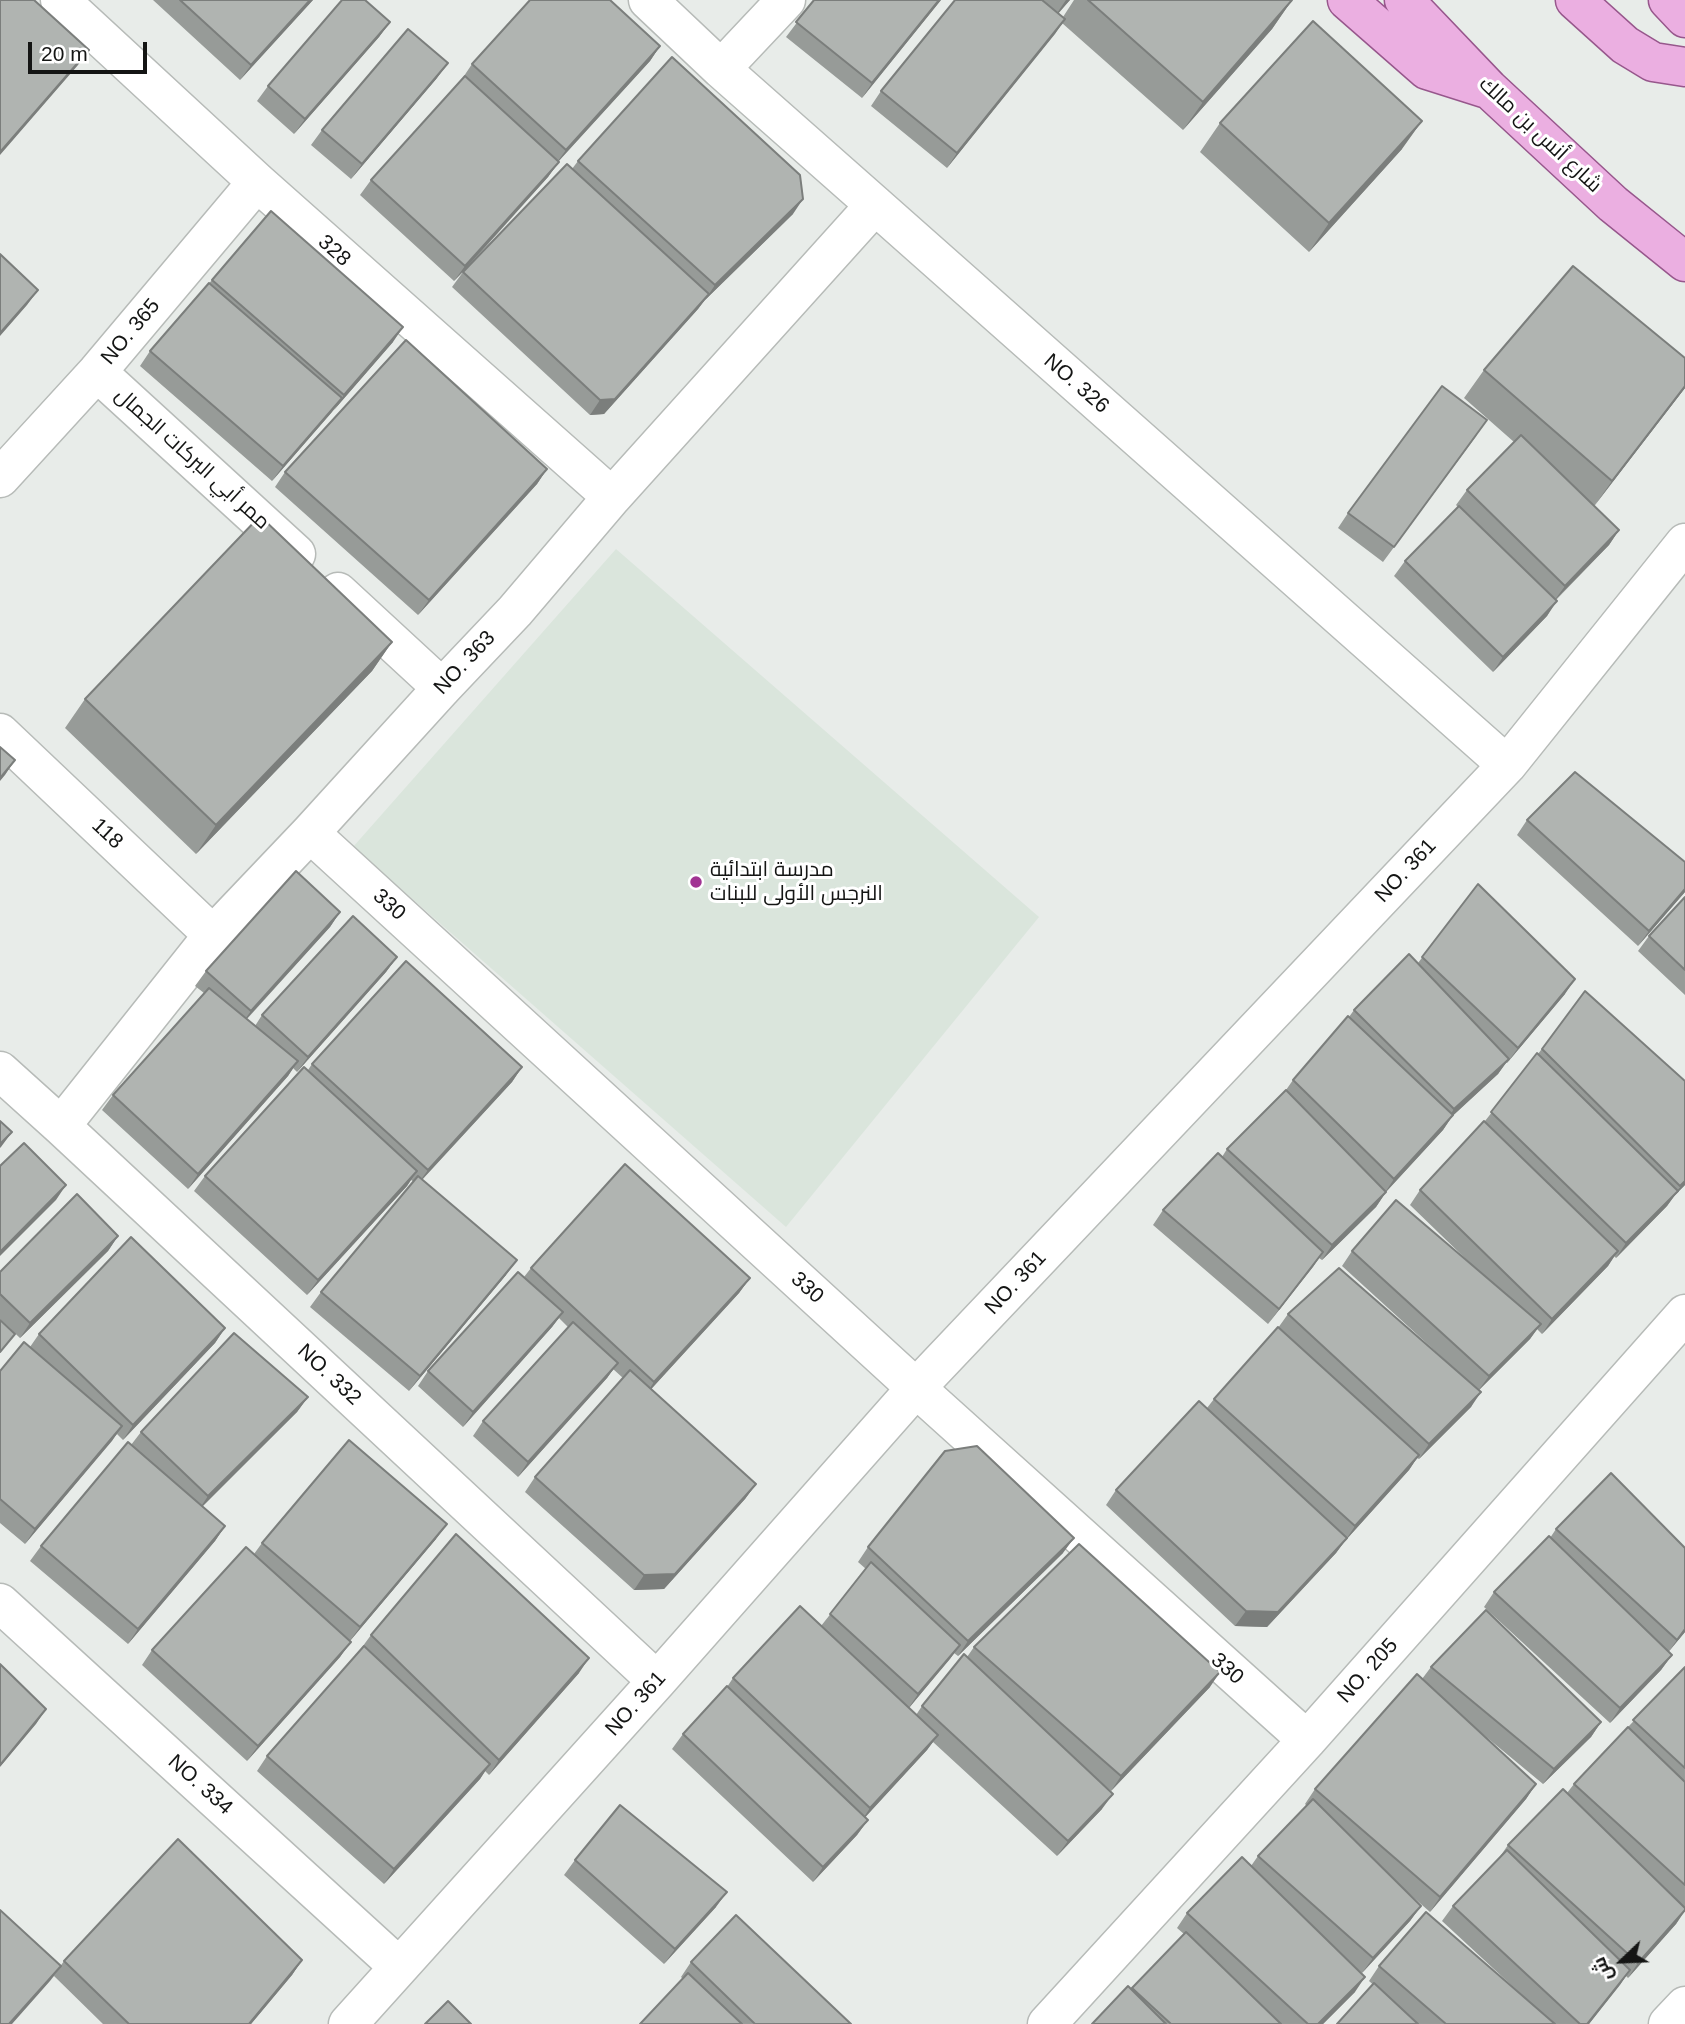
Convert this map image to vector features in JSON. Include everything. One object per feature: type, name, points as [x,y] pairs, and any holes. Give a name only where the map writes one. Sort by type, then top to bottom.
[{"type":"main road","points":[[1347,0],[1427,70],[1497,96]]},
{"type":"main road","name":"شارع أنس بن مالك","points":[[1404,0],[1497,96],[1613,204],[1685,262]]},
{"type":"main road","points":[[1433,0],[1479,51],[1497,96]]},
{"type":"main road","points":[[1575,0],[1625,45],[1653,62],[1685,67]]},
{"type":"main road","points":[[1668,0],[1685,18]]},
{"type":"street","name":"328","points":[[60,0],[257,182],[612,498]]},
{"type":"street","name":"NO. 326","points":[[648,0],[721,69],[1507,765]]},
{"type":"street","points":[[721,69],[786,0]]},
{"type":"street","name":"NO. 365","points":[[0,478],[97,372],[257,182]]},
{"type":"street","name":"NO. 363","points":[[61,1126],[213,934],[515,611],[612,498],[874,205]]},
{"type":"street","name":"ممر أبي البركات الجمال","points":[[97,372],[442,688]]},
{"type":"street","name":"NO. 361","points":[[348,2024],[916,1388],[1507,765],[1685,543]]},
{"type":"street","name":"118","points":[[0,733],[213,934]]},
{"type":"street","name":"330","points":[[310,833],[916,1388],[1307,1740]]},
{"type":"street","name":"NO. 332","points":[[0,1071],[657,1681]]},
{"type":"street","name":"NO. 205","points":[[1047,2024],[1307,1740],[1685,1314]]},
{"type":"street","name":"NO. 334","points":[[0,1603],[399,1967]]},
{"type":"street","points":[[1668,2024],[1685,2006]]},
{"type":"shaded area","name":"مدرسة ابتدائية النرجس الأولى للبنات","points":[[616,549],[1039,917],[786,1227],[353,847]]},
{"type":"building","points":[[0,0],[34,0],[89,50],[0,152]]},
{"type":"building","points":[[180,0],[310,0],[251,65]]},
{"type":"building","points":[[342,0],[365,0],[390,22],[305,119],[268,86]]},
{"type":"building","points":[[530,0],[610,0],[660,46],[566,150],[472,64]]},
{"type":"building","points":[[814,0],[939,0],[872,83],[796,22]]},
{"type":"building","points":[[955,0],[1042,0],[1065,19],[957,153],[881,91]]},
{"type":"building","points":[[1088,0],[1292,0],[1203,102]]},
{"type":"building","points":[[1313,21],[1422,121],[1329,223],[1220,123]]},
{"type":"building","points":[[408,29],[448,63],[362,164],[322,130]]},
{"type":"building","points":[[672,57],[800,175],[803,199],[715,285],[578,161]]},
{"type":"building","points":[[465,76],[559,162],[465,266],[371,180]]},
{"type":"building","points":[[567,164],[709,294],[615,399],[600,400],[463,272]]},
{"type":"building","points":[[271,211],[403,327],[344,395],[212,280]]},
{"type":"building","points":[[0,254],[38,290],[0,333]]},
{"type":"building","points":[[1573,266],[1685,358],[1685,386],[1612,481],[1484,370]]},
{"type":"building","points":[[209,283],[342,398],[283,466],[150,351]]},
{"type":"building","points":[[406,340],[547,469],[429,600],[285,472]]},
{"type":"building","points":[[1442,386],[1487,420],[1394,547],[1348,513]]},
{"type":"building","points":[[1521,435],[1619,530],[1565,586],[1467,490]]},
{"type":"building","points":[[1459,506],[1557,601],[1503,657],[1405,561]]},
{"type":"building","points":[[260,516],[392,642],[216,825],[85,699]]},
{"type":"building","points":[[0,747],[15,760],[0,778]]},
{"type":"building","points":[[1575,772],[1685,862],[1685,889],[1649,931],[1527,820]]},
{"type":"building","points":[[296,871],[340,912],[251,1011],[206,971]]},
{"type":"building","points":[[1478,884],[1575,979],[1518,1048],[1422,957]]},
{"type":"building","points":[[1685,897],[1685,970],[1649,936]]},
{"type":"building","points":[[353,916],[397,957],[308,1057],[262,1015]]},
{"type":"building","points":[[1409,954],[1509,1059],[1454,1109],[1354,1010]]},
{"type":"building","points":[[406,961],[522,1067],[428,1170],[312,1064]]},
{"type":"building","points":[[209,988],[298,1061],[198,1174],[113,1095]]},
{"type":"building","points":[[1585,991],[1685,1081],[1685,1181],[1680,1186],[1542,1049]]},
{"type":"building","points":[[1348,1016],[1453,1115],[1394,1179],[1293,1080]]},
{"type":"building","points":[[1537,1053],[1678,1191],[1626,1243],[1491,1112]]},
{"type":"building","points":[[304,1067],[417,1171],[318,1280],[205,1176]]},
{"type":"building","points":[[1286,1090],[1386,1192],[1332,1245],[1227,1149]]},
{"type":"building","points":[[0,1121],[12,1132],[0,1144]]},
{"type":"building","points":[[1484,1121],[1618,1251],[1552,1319],[1420,1190]]},
{"type":"building","points":[[24,1143],[66,1185],[0,1252],[0,1166]]},
{"type":"building","points":[[1218,1153],[1323,1252],[1279,1309],[1163,1210]]},
{"type":"building","points":[[625,1164],[750,1278],[654,1382],[531,1268]]},
{"type":"building","points":[[418,1176],[517,1260],[420,1376],[321,1292]]},
{"type":"building","points":[[77,1194],[118,1236],[30,1323],[0,1294],[0,1272]]},
{"type":"building","points":[[1396,1200],[1541,1324],[1489,1376],[1352,1251]]},
{"type":"building","points":[[131,1237],[225,1328],[133,1425],[39,1334]]},
{"type":"building","points":[[1339,1268],[1481,1392],[1429,1444],[1288,1314]]},
{"type":"building","points":[[518,1272],[563,1312],[473,1412],[428,1371]]},
{"type":"building","points":[[0,1320],[15,1334],[0,1352]]},
{"type":"building","points":[[573,1322],[618,1363],[528,1462],[483,1421]]},
{"type":"building","points":[[1278,1327],[1419,1455],[1355,1526],[1214,1399]]},
{"type":"building","points":[[234,1333],[308,1397],[208,1496],[141,1432]]},
{"type":"building","points":[[24,1342],[122,1426],[35,1529],[0,1499],[0,1371]]},
{"type":"building","points":[[630,1370],[756,1484],[675,1574],[644,1575],[535,1477]]},
{"type":"building","points":[[1199,1401],[1347,1538],[1278,1612],[1246,1611],[1116,1490]]},
{"type":"building","points":[[349,1440],[447,1524],[360,1627],[262,1543]]},
{"type":"building","points":[[128,1442],[225,1526],[138,1629],[41,1546]]},
{"type":"building","points":[[977,1446],[1074,1538],[968,1641],[868,1547],[945,1451]]},
{"type":"building","points":[[1611,1473],[1685,1548],[1685,1629],[1677,1640],[1556,1529]]},
{"type":"building","points":[[456,1534],[589,1658],[499,1760],[371,1635]]},
{"type":"building","points":[[1549,1536],[1672,1655],[1620,1708],[1494,1592]]},
{"type":"building","points":[[1079,1544],[1220,1672],[1121,1776],[974,1647]]},
{"type":"building","points":[[246,1547],[351,1642],[258,1746],[152,1650]]},
{"type":"building","points":[[871,1562],[960,1645],[918,1694],[830,1614]]},
{"type":"building","points":[[800,1606],[938,1735],[870,1808],[733,1678]]},
{"type":"building","points":[[1486,1610],[1601,1722],[1554,1769],[1431,1667]]},
{"type":"building","points":[[364,1646],[490,1764],[394,1869],[267,1756]]},
{"type":"building","points":[[964,1654],[1113,1794],[1068,1841],[922,1706]]},
{"type":"building","points":[[0,1664],[46,1709],[0,1765]]},
{"type":"building","points":[[1685,1667],[1685,1768],[1633,1720]]},
{"type":"building","points":[[1417,1674],[1536,1784],[1440,1897],[1315,1789]]},
{"type":"building","points":[[727,1686],[868,1820],[823,1867],[683,1734]]},
{"type":"building","points":[[1628,1727],[1685,1782],[1685,1885],[1574,1784]]},
{"type":"building","points":[[1563,1789],[1685,1908],[1638,1963],[1508,1845]]},
{"type":"building","points":[[1313,1799],[1421,1906],[1373,1958],[1258,1856]]},
{"type":"building","points":[[620,1805],[727,1892],[675,1949],[575,1860]]},
{"type":"building","points":[[178,1839],[302,1960],[249,2024],[129,2024],[64,1961]]},
{"type":"building","points":[[1507,1850],[1630,1970],[1587,2024],[1580,2024],[1453,1906]]},
{"type":"building","points":[[1242,1857],[1365,1977],[1318,2024],[1308,2024],[1187,1913]]},
{"type":"building","points":[[0,1910],[61,1966],[9,2024],[0,2024]]},
{"type":"building","points":[[1426,1912],[1555,2024],[1446,2024],[1379,1966]]},
{"type":"building","points":[[736,1915],[851,2024],[755,2024],[691,1962]]},
{"type":"building","points":[[1186,1932],[1281,2024],[1171,2024],[1132,1988]]},
{"type":"building","points":[[688,1973],[742,2024],[640,2024]]},
{"type":"building","points":[[1374,1983],[1418,2024],[1337,2024]]},
{"type":"building","points":[[1128,1986],[1166,2024],[1092,2024]]},
{"type":"building","points":[[448,2001],[471,2024],[425,2024]]},
{"type":"place","name":"مدرسة ابتدائية النرجس الأولى للبنات","points":[[696,882]]}]
